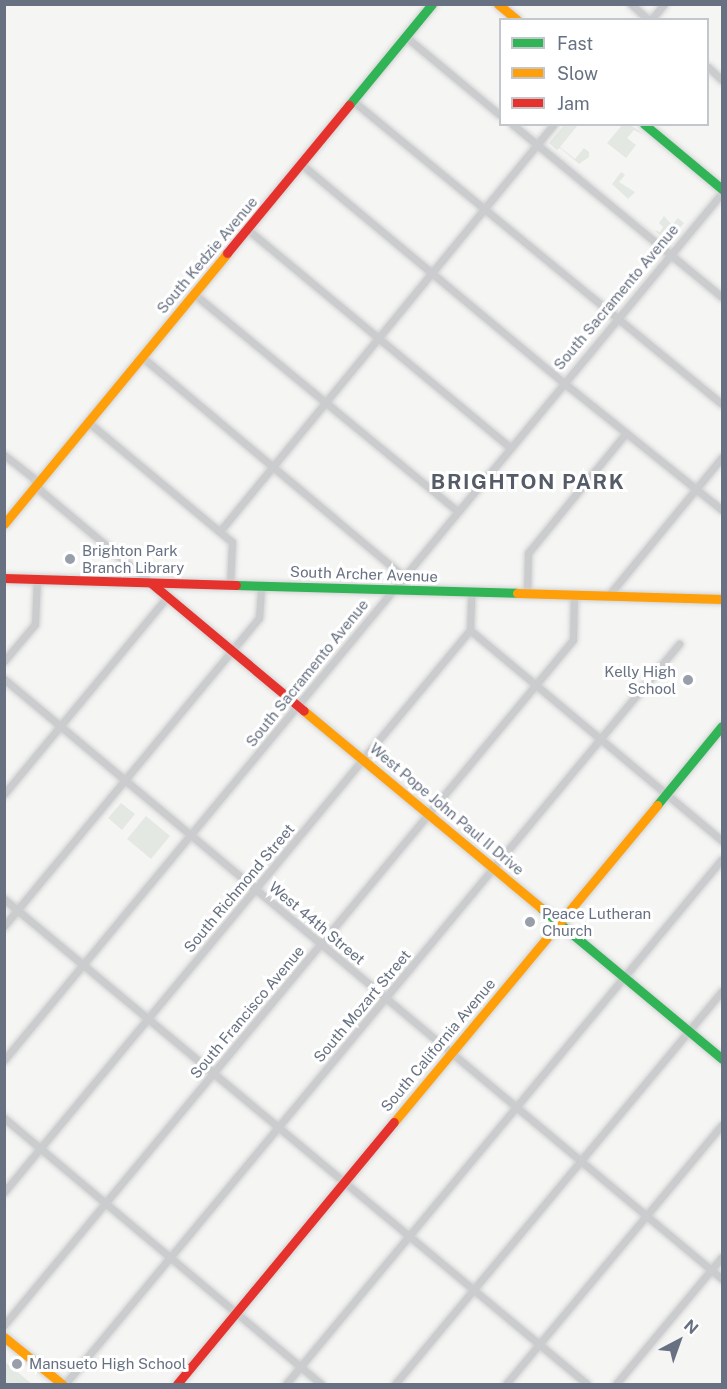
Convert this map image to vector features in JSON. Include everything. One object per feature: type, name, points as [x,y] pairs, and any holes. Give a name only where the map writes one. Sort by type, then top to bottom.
[{"type":"main road","name":"South Kedzie Avenue","points":[[4,524],[432,4]]},
{"type":"main road","points":[[498,4],[515,18]]},
{"type":"main road","points":[[646,126],[723,191]]},
{"type":"main road","name":"South Archer Avenue","points":[[4,578],[723,599]]},
{"type":"main road","name":"West Pope John Paul II Drive","points":[[151,583],[723,1059]]},
{"type":"main road","name":"South California Avenue","points":[[177,1384],[723,726]]},
{"type":"main road","points":[[4,1336],[64,1384]]},
{"type":"street","points":[[631,4],[648,18]]},
{"type":"street","points":[[652,18],[664,4]]},
{"type":"street","points":[[406,37],[499,113]]},
{"type":"street","points":[[709,68],[723,80]]},
{"type":"street","points":[[353,101],[616,319],[723,404]]},
{"type":"street","points":[[514,126],[723,297]]},
{"type":"street","points":[[220,531],[552,126]]},
{"type":"street","points":[[301,164],[563,382],[723,510]]},
{"type":"street","name":"South Sacramento Avenue","points":[[4,1060],[723,191]]},
{"type":"street","points":[[247,229],[510,447]]},
{"type":"street","points":[[194,294],[457,511]]},
{"type":"street","points":[[142,357],[403,576]]},
{"type":"street","points":[[88,422],[232,542],[230,585]]},
{"type":"street","points":[[527,594],[528,553],[626,433]]},
{"type":"street","points":[[4,455],[151,583]]},
{"type":"street","points":[[608,596],[723,457]]},
{"type":"street","points":[[4,661],[34,624],[37,579]]},
{"type":"street","points":[[4,926],[259,618],[261,586]]},
{"type":"street","points":[[471,592],[470,630],[723,841]]},
{"type":"street","name":"South Francisco Avenue","points":[[4,1325],[573,640],[574,595]]},
{"type":"street","points":[[4,794],[168,596]]},
{"type":"street","name":"South Richmond Street","points":[[4,1192],[470,630]]},
{"type":"street","name":"South Mozart Street","points":[[64,1384],[679,644]]},
{"type":"street","name":"West 44th Street","points":[[4,679],[723,1279]]},
{"type":"street","points":[[286,1384],[723,859]]},
{"type":"street","points":[[4,899],[587,1384]]},
{"type":"street","points":[[395,1384],[723,991]]},
{"type":"street","points":[[4,1118],[321,1384]]},
{"type":"street","points":[[506,1384],[723,1125]]},
{"type":"street","points":[[616,1384],[723,1257]]},
{"type":"shaded area","points":[[563,126],[577,126],[560,147],[575,159],[584,148],[589,152],[589,157],[579,164],[560,148],[557,150],[549,143]]},
{"type":"shaded area","points":[[621,126],[632,126],[644,135],[634,130],[627,138],[636,145],[626,158],[607,143]]},
{"type":"shaded area","points":[[621,172],[625,175],[619,182],[635,192],[628,199],[612,184]]},
{"type":"shaded area","points":[[664,216],[672,225],[678,218],[684,223],[668,242],[654,230],[660,232],[663,227],[659,223]]},
{"type":"shaded area","points":[[121,803],[135,814],[122,830],[108,818]]},
{"type":"shaded area","points":[[146,816],[170,836],[151,859],[127,839]]},
{"type":"shaded area","points":[[4,1361],[32,1384],[5,1384]]},
{"type":"traffic: fast","points":[[349,105],[432,4]]},
{"type":"traffic: fast","points":[[646,126],[722,189]]},
{"type":"traffic: fast","points":[[236,585],[517,593]]},
{"type":"traffic: fast","points":[[657,805],[722,726]]},
{"type":"traffic: fast","points":[[541,908],[722,1059]]},
{"type":"traffic: slow","points":[[498,4],[515,18]]},
{"type":"traffic: slow","points":[[4,524],[227,253]]},
{"type":"traffic: slow","points":[[517,593],[722,599]]},
{"type":"traffic: slow","points":[[304,711],[541,908]]},
{"type":"traffic: slow","points":[[394,1122],[657,805]]},
{"type":"traffic: slow","points":[[4,1337],[62,1384]]},
{"type":"traffic: jam","points":[[227,253],[349,105]]},
{"type":"traffic: jam","points":[[4,578],[236,585]]},
{"type":"traffic: jam","points":[[151,583],[304,711]]},
{"type":"traffic: jam","points":[[177,1384],[394,1122]]},
{"type":"place","name":"Brighton Park Branch Library","points":[[70,559]]},
{"type":"place","name":"Kelly High School","points":[[688,680]]},
{"type":"place","name":"Peace Lutheran Church","points":[[530,922]]},
{"type":"place","name":"Mansueto High School","points":[[17,1364]]},
{"type":"district","name":"BRIGHTON PARK","points":[[528,482]]}]
